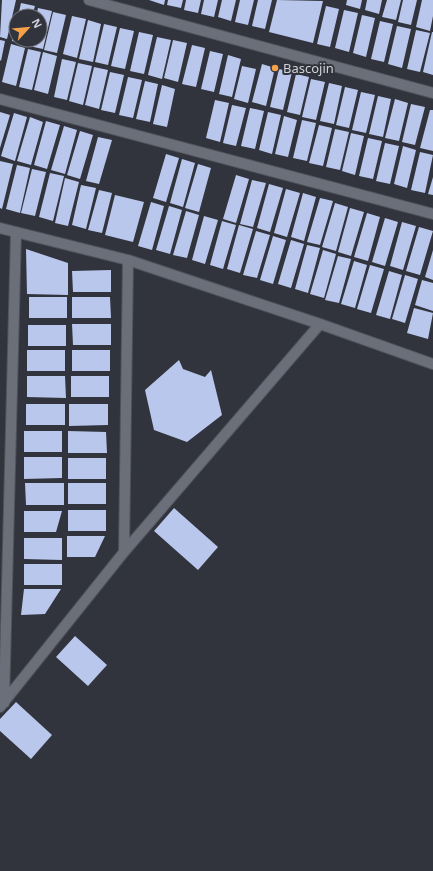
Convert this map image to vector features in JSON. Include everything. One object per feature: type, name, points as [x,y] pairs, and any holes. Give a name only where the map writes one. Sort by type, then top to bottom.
[{"type":"street","points":[[89,0],[433,93]]},
{"type":"street","points":[[0,99],[433,214]]},
{"type":"street","points":[[0,228],[128,260],[320,324],[433,364]]},
{"type":"street","points":[[2,705],[16,232]]},
{"type":"street","points":[[124,552],[128,260]]},
{"type":"street","points":[[2,705],[124,552],[320,324]]},
{"type":"building","points":[[2,0],[16,0],[14,8],[8,8],[7,39],[0,37]]},
{"type":"building","points":[[149,0],[165,0],[164,5]]},
{"type":"building","points":[[168,0],[183,0],[181,8],[167,5]]},
{"type":"building","points":[[186,0],[201,0],[198,13],[184,10]]},
{"type":"building","points":[[204,0],[218,0],[214,17],[201,14]]},
{"type":"building","points":[[222,0],[236,0],[231,21],[218,17]]},
{"type":"building","points":[[240,0],[254,0],[248,25],[235,22]]},
{"type":"building","points":[[258,0],[272,0],[265,29],[252,26]]},
{"type":"building","points":[[277,0],[323,1],[313,43],[269,32]]},
{"type":"building","points":[[347,0],[362,0],[360,9],[346,5]]},
{"type":"building","points":[[367,0],[382,0],[379,14],[365,10]]},
{"type":"building","points":[[387,0],[401,0],[396,20],[382,17]]},
{"type":"building","points":[[403,0],[417,0],[411,25],[398,22]]},
{"type":"building","points":[[422,0],[433,0],[433,16],[430,31],[416,27]]},
{"type":"building","points":[[21,3],[35,6],[34,8],[20,8]]},
{"type":"building","points":[[326,6],[339,9],[330,47],[317,44]]},
{"type":"building","points":[[48,10],[52,11],[48,28]]},
{"type":"building","points":[[344,10],[358,13],[349,52],[335,48]]},
{"type":"building","points":[[53,12],[66,15],[57,53],[44,50],[44,48],[48,48],[48,33]]},
{"type":"building","points":[[362,15],[375,18],[366,57],[353,53]]},
{"type":"building","points":[[72,16],[86,19],[77,58],[63,54]]},
{"type":"building","points":[[88,20],[101,24],[93,62],[79,59]]},
{"type":"building","points":[[380,21],[393,24],[384,62],[371,59]]},
{"type":"building","points":[[104,24],[117,27],[108,65],[95,62]]},
{"type":"building","points":[[397,26],[411,29],[402,68],[388,64]]},
{"type":"building","points":[[120,28],[134,31],[125,69],[111,66]]},
{"type":"building","points":[[416,30],[430,33],[420,72],[407,69]]},
{"type":"building","points":[[139,32],[153,35],[144,74],[130,71]]},
{"type":"building","points":[[433,32],[433,75],[423,72]]},
{"type":"building","points":[[157,37],[171,40],[162,79],[148,75]]},
{"type":"building","points":[[0,40],[5,41],[1,61],[0,60]]},
{"type":"building","points":[[173,40],[187,43],[178,82],[164,78]]},
{"type":"building","points":[[192,45],[205,48],[196,87],[182,84]]},
{"type":"building","points":[[10,48],[25,48],[16,86],[2,82]]},
{"type":"building","points":[[28,49],[41,52],[32,90],[19,87]]},
{"type":"building","points":[[210,51],[223,54],[214,92],[201,89]]},
{"type":"building","points":[[43,52],[57,56],[48,94],[34,90]]},
{"type":"building","points":[[228,55],[241,59],[232,97],[219,94]]},
{"type":"building","points":[[62,59],[76,62],[67,100],[54,97]]},
{"type":"building","points":[[78,63],[92,66],[83,105],[69,101]]},
{"type":"building","points":[[262,64],[275,68],[266,106],[252,102]]},
{"type":"building","points":[[242,66],[256,69],[248,103],[234,99]]},
{"type":"building","points":[[94,67],[108,70],[99,109],[85,105]]},
{"type":"building","points":[[279,69],[292,72],[283,110],[270,107]]},
{"type":"building","points":[[110,72],[124,75],[115,113],[101,110]]},
{"type":"building","points":[[296,74],[309,77],[300,115],[287,112]]},
{"type":"building","points":[[128,77],[142,80],[133,118],[119,115]]},
{"type":"building","points":[[311,79],[325,82],[316,120],[302,117]]},
{"type":"building","points":[[145,81],[158,84],[150,122],[136,119]]},
{"type":"building","points":[[329,83],[342,86],[334,124],[320,121]]},
{"type":"building","points":[[162,85],[175,89],[167,127],[153,124]]},
{"type":"building","points":[[345,87],[358,90],[349,128],[336,125]]},
{"type":"building","points":[[361,92],[375,95],[366,133],[352,130]]},
{"type":"building","points":[[378,96],[391,99],[383,137],[369,134]]},
{"type":"building","points":[[395,99],[408,103],[399,141],[385,138]]},
{"type":"building","points":[[215,100],[229,103],[220,142],[206,138]]},
{"type":"building","points":[[411,104],[425,107],[415,145],[402,142]]},
{"type":"building","points":[[232,105],[246,108],[236,146],[223,143]]},
{"type":"building","points":[[250,108],[264,111],[255,149],[241,146]]},
{"type":"building","points":[[430,110],[433,110],[433,151],[420,148]]},
{"type":"building","points":[[0,112],[10,115],[0,148]]},
{"type":"building","points":[[268,112],[281,115],[272,154],[259,150]]},
{"type":"building","points":[[14,113],[27,117],[15,161],[1,156]]},
{"type":"building","points":[[284,116],[297,120],[288,157],[275,154]]},
{"type":"building","points":[[30,117],[43,122],[31,165],[17,161]]},
{"type":"building","points":[[302,120],[316,123],[307,161],[293,158]]},
{"type":"building","points":[[46,121],[60,125],[47,169],[34,165]]},
{"type":"building","points":[[319,125],[332,128],[323,166],[309,163]]},
{"type":"building","points":[[64,126],[77,130],[65,174],[51,170]]},
{"type":"building","points":[[335,129],[349,132],[340,170],[326,167]]},
{"type":"building","points":[[80,131],[93,135],[80,179],[67,175]]},
{"type":"building","points":[[351,133],[364,136],[355,175],[342,171]]},
{"type":"building","points":[[98,137],[112,140],[99,184],[86,181]]},
{"type":"building","points":[[368,138],[382,141],[373,179],[359,176]]},
{"type":"building","points":[[385,143],[399,146],[390,184],[376,181]]},
{"type":"building","points":[[403,146],[416,150],[407,188],[394,184]]},
{"type":"building","points":[[420,152],[433,155],[425,193],[411,190]]},
{"type":"building","points":[[166,154],[179,158],[166,202],[153,198]]},
{"type":"building","points":[[182,159],[195,163],[183,207],[170,203]]},
{"type":"building","points":[[0,161],[13,164],[2,209],[0,208]]},
{"type":"building","points":[[198,164],[211,168],[199,212],[185,208]]},
{"type":"building","points":[[17,165],[30,168],[20,213],[6,209]]},
{"type":"building","points":[[32,169],[46,172],[35,216],[21,213]]},
{"type":"building","points":[[50,173],[64,176],[53,221],[39,217]]},
{"type":"building","points":[[236,175],[249,179],[236,223],[223,219]]},
{"type":"building","points":[[433,177],[433,195],[428,194]]},
{"type":"building","points":[[65,178],[79,182],[68,226],[55,223]]},
{"type":"building","points":[[252,180],[266,183],[253,227],[240,224]]},
{"type":"building","points":[[269,184],[283,188],[270,232],[257,228]]},
{"type":"building","points":[[81,185],[96,188],[86,229],[72,225]]},
{"type":"building","points":[[286,189],[300,193],[287,237],[274,233]]},
{"type":"building","points":[[99,190],[112,193],[102,233],[88,230]]},
{"type":"building","points":[[303,193],[316,197],[304,241],[291,237]]},
{"type":"building","points":[[115,195],[144,202],[133,242],[105,235]]},
{"type":"building","points":[[320,198],[333,201],[320,245],[307,242]]},
{"type":"building","points":[[151,202],[164,206],[152,250],[138,246]]},
{"type":"building","points":[[335,203],[348,207],[336,251],[322,247]]},
{"type":"building","points":[[169,206],[182,210],[170,254],[156,250]]},
{"type":"building","points":[[350,208],[364,212],[351,256],[338,252]]},
{"type":"building","points":[[186,211],[199,215],[187,258],[173,255]]},
{"type":"building","points":[[367,213],[380,217],[368,261],[354,257]]},
{"type":"building","points":[[204,216],[218,220],[205,264],[192,260]]},
{"type":"building","points":[[385,218],[398,222],[385,266],[372,262]]},
{"type":"building","points":[[222,221],[236,225],[223,269],[210,265]]},
{"type":"building","points":[[402,222],[416,226],[403,270],[390,266]]},
{"type":"building","points":[[239,225],[253,229],[240,273],[227,269]]},
{"type":"building","points":[[419,227],[433,231],[420,275],[406,271]]},
{"type":"building","points":[[256,231],[270,235],[257,278],[243,275]]},
{"type":"building","points":[[273,236],[286,240],[273,284],[260,280]]},
{"type":"building","points":[[291,240],[304,244],[291,288],[278,284]]},
{"type":"building","points":[[307,245],[320,248],[308,293],[295,289]]},
{"type":"building","points":[[26,249],[68,263],[68,295],[27,294]]},
{"type":"building","points":[[323,250],[336,254],[324,298],[310,294]]},
{"type":"building","points":[[433,250],[433,280],[425,277]]},
{"type":"building","points":[[338,256],[351,259],[339,303],[325,300]]},
{"type":"building","points":[[354,261],[367,265],[355,308],[341,304]]},
{"type":"building","points":[[370,265],[384,269],[371,313],[357,309]]},
{"type":"building","points":[[111,270],[111,292],[73,292],[72,271]]},
{"type":"building","points":[[389,271],[402,275],[390,319],[376,315]]},
{"type":"building","points":[[405,275],[418,279],[405,323],[392,319]]},
{"type":"building","points":[[422,280],[433,283],[433,311],[415,305]]},
{"type":"building","points":[[29,297],[67,297],[67,318],[29,318]]},
{"type":"building","points":[[72,297],[110,297],[111,318],[72,318]]},
{"type":"building","points":[[414,308],[433,313],[428,339],[407,333]]},
{"type":"building","points":[[72,324],[111,324],[111,345],[73,345]]},
{"type":"building","points":[[28,325],[66,325],[66,346],[28,346]]},
{"type":"building","points":[[27,350],[65,350],[65,371],[27,371]]},
{"type":"building","points":[[72,350],[110,350],[110,371],[72,371]]},
{"type":"building","points":[[179,360],[183,369],[205,377],[211,370],[222,415],[187,442],[154,430],[145,390]]},
{"type":"building","points":[[27,376],[65,376],[66,398],[27,397]]},
{"type":"building","points":[[71,376],[109,376],[109,397],[71,397]]},
{"type":"building","points":[[26,404],[65,404],[65,425],[26,425]]},
{"type":"building","points":[[69,404],[108,404],[108,425],[69,426]]},
{"type":"building","points":[[24,431],[62,431],[62,452],[24,452]]},
{"type":"building","points":[[68,431],[106,432],[107,453],[68,453]]},
{"type":"building","points":[[24,457],[62,457],[62,478],[24,479]]},
{"type":"building","points":[[68,458],[106,458],[106,479],[68,479]]},
{"type":"building","points":[[25,483],[64,483],[64,505],[26,505]]},
{"type":"building","points":[[68,483],[106,483],[106,504],[68,504]]},
{"type":"building","points":[[174,508],[218,547],[198,570],[154,531]]},
{"type":"building","points":[[68,510],[106,510],[106,531],[68,531]]},
{"type":"building","points":[[24,511],[62,511],[56,532],[24,532]]},
{"type":"building","points":[[67,536],[105,536],[95,557],[67,557]]},
{"type":"building","points":[[24,538],[62,538],[62,560],[24,559]]},
{"type":"building","points":[[24,564],[62,564],[62,585],[24,585]]},
{"type":"building","points":[[24,589],[61,589],[45,614],[21,615]]},
{"type":"building","points":[[75,636],[107,665],[88,686],[56,657]]},
{"type":"building","points":[[16,702],[52,735],[31,759],[0,731],[0,719]]},
{"type":"place","name":"Bascojin","points":[[275,68]]}]
